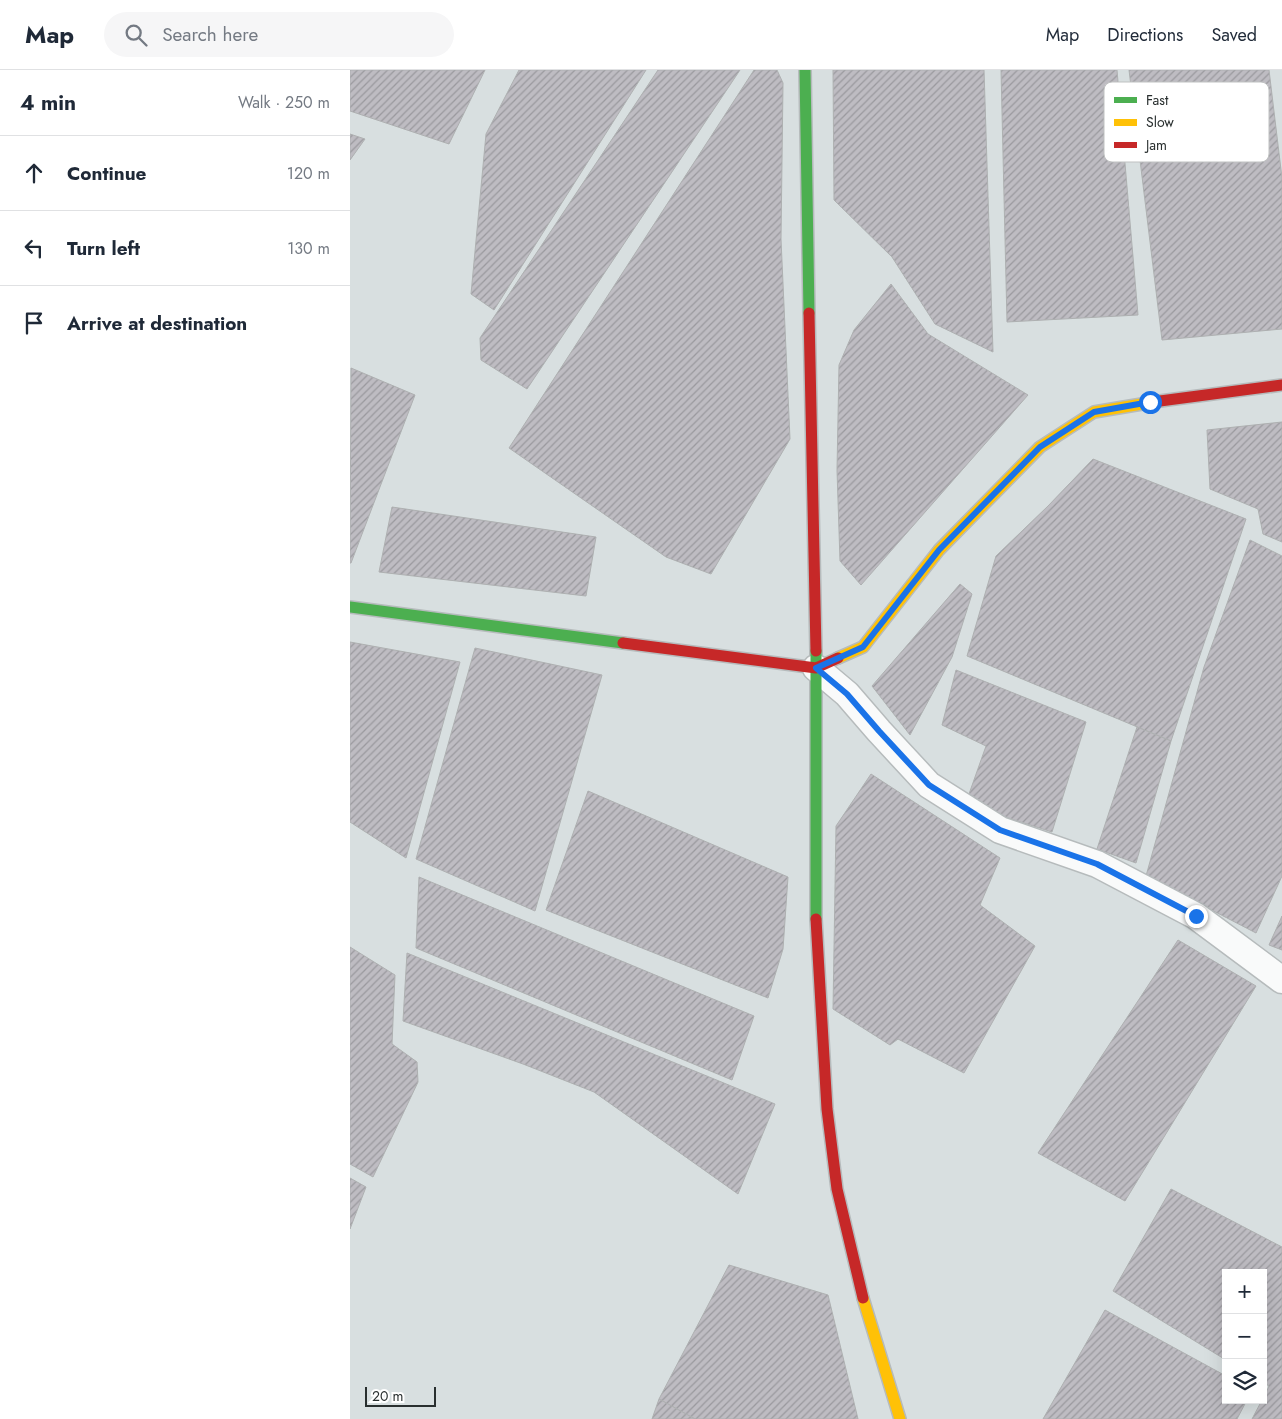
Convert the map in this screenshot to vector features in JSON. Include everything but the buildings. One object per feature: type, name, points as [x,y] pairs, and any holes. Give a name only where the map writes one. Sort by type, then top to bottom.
[{"type":"street","points":[[806,70],[816,668],[816,919],[827,1109],[837,1189],[863,1299],[900,1419]]},
{"type":"street","points":[[350,607],[816,668],[863,647],[939,550],[1040,447],[1094,412],[1150,402],[1282,385]]},
{"type":"street","points":[[816,668],[847,694],[929,785],[1000,830],[1097,864],[1196,916],[1282,980]]},
{"type":"traffic: fast","points":[[805,70],[809,313]]},
{"type":"traffic: fast","points":[[350,607],[623,643]]},
{"type":"traffic: fast","points":[[816,651],[816,919]]},
{"type":"traffic: slow","points":[[838,658],[863,647],[939,550],[1040,447],[1094,412],[1160,401]]},
{"type":"traffic: slow","points":[[863,1298],[900,1419]]},
{"type":"traffic: jam","points":[[809,313],[816,651]]},
{"type":"traffic: jam","points":[[1160,401],[1282,385]]},
{"type":"traffic: jam","points":[[623,643],[816,668],[838,658]]},
{"type":"traffic: jam","points":[[816,919],[827,1109],[837,1189],[863,1298]]},
{"type":"route","points":[[1150,402],[1094,412],[1040,447],[939,550],[863,647],[816,668],[847,694],[929,785],[1000,830],[1097,864],[1196,916]]}]
